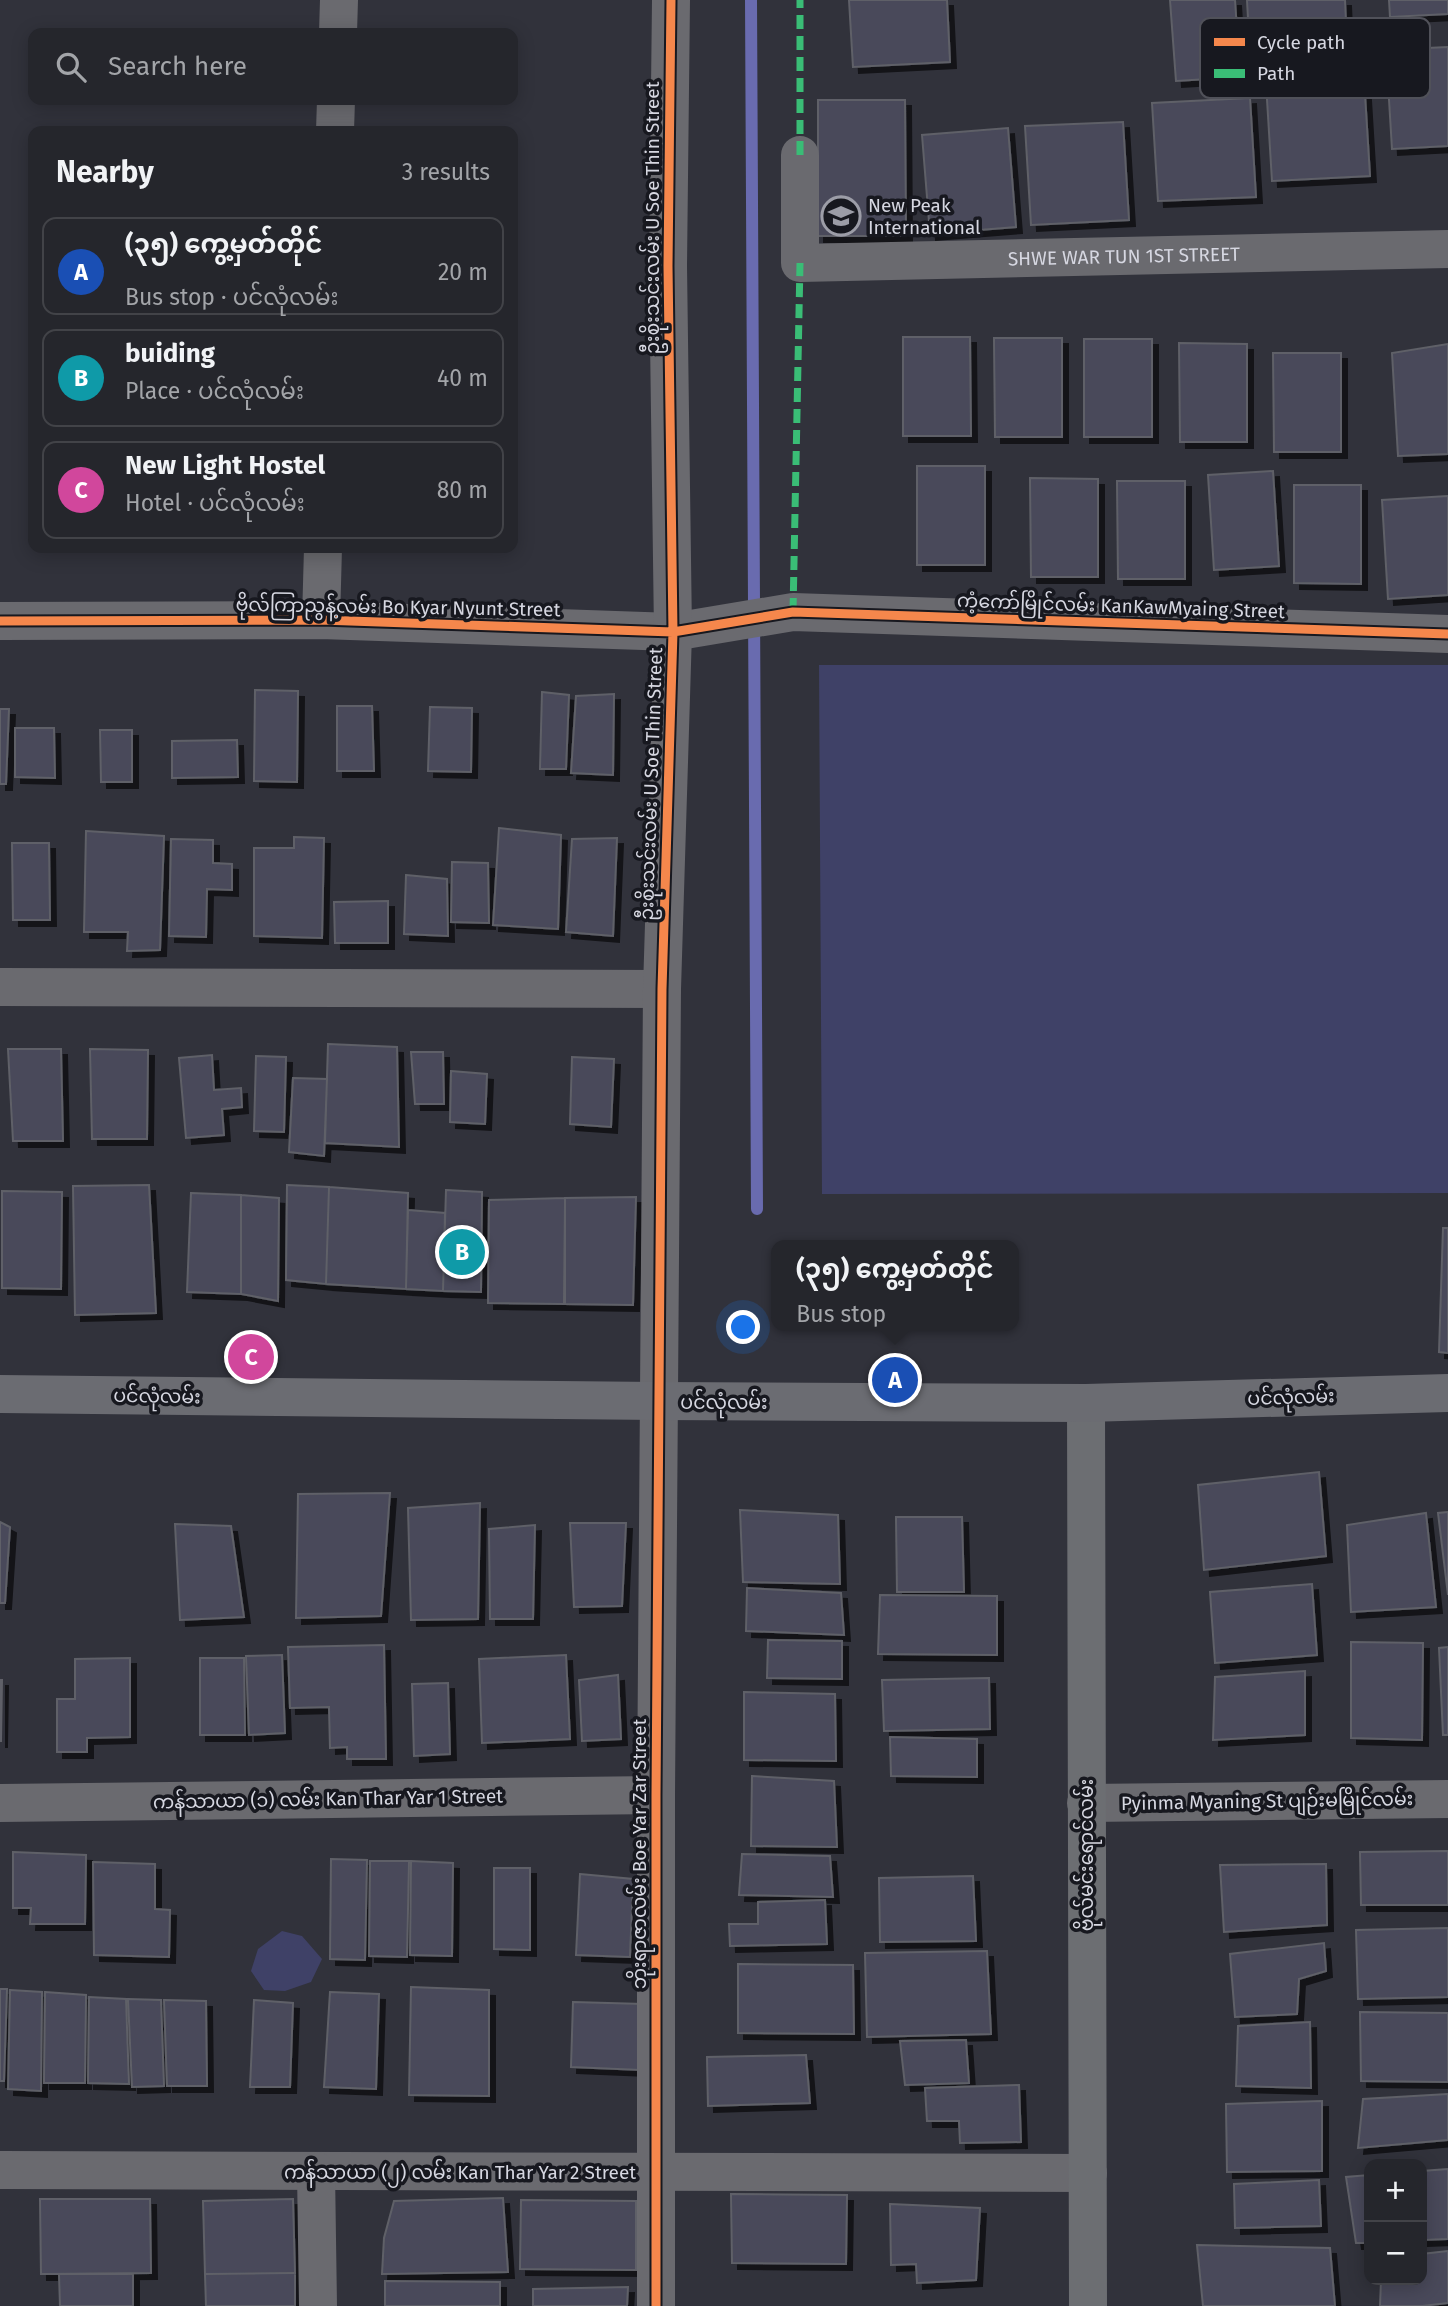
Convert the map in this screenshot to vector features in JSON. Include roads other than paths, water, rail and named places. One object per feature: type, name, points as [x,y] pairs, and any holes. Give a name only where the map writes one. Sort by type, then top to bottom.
[{"type":"main road","name":"ပင်လုံလမ်း","points":[[0,1394],[1086,1403],[1448,1393]]},
{"type":"street","points":[[338,28],[339,0]]},
{"type":"street","name":"ဦးစိုးသင်းလမ်း U Soe Thin Street","points":[[658,1401],[662,989],[673,632],[668,266],[671,0]]},
{"type":"street","points":[[335,126],[336,105]]},
{"type":"street","name":"SHWE WAR TUN 1ST STREET","points":[[800,155],[800,263],[1448,249]]},
{"type":"street","points":[[321,620],[323,553]]},
{"type":"street","name":"ဗိုလ်ကြာညွန့်လမ်း Bo Kyar Nyunt Street","points":[[0,621],[321,620],[673,632],[793,612]]},
{"type":"street","name":"ကံ့ကော်မြိုင်လမ်း KanKawMyaing Street","points":[[793,612],[1448,634]]},
{"type":"street","points":[[0,987],[662,989]]},
{"type":"street","name":"ဘိုးရာဇာလမ်း Boe Yar Zar Street","points":[[656,2306],[658,1401]]},
{"type":"street","name":"ဗိုလ်မင်းရောင်လမ်း","points":[[1086,1403],[1088,2306]]},
{"type":"street","name":"ကန်သာယာ (၁) လမ်း Kan Thar Yar 1 Street","points":[[0,1803],[656,1795]]},
{"type":"street","name":"Pyinma Myaning St ပျဉ်းမမြိုင်လမ်း","points":[[1086,1802],[1448,1799]]},
{"type":"street","name":"ကန်သာယာ (၂) လမ်း Kan Thar Yar 2 Street","points":[[0,2170],[1088,2174]]},
{"type":"street","points":[[316,2171],[318,2306]]},
{"type":"waterway","points":[[751,0],[757,1209]]},
{"type":"place","name":"New Peak International","points":[[841,216]]},
{"type":"place","name":"buiding","points":[[462,1252]]},
{"type":"place","name":"New Light Hostel","points":[[251,1357]]},
{"type":"place","name":"(၃၅) ကွေ့မှတ်တိုင်","points":[[895,1380]]}]
